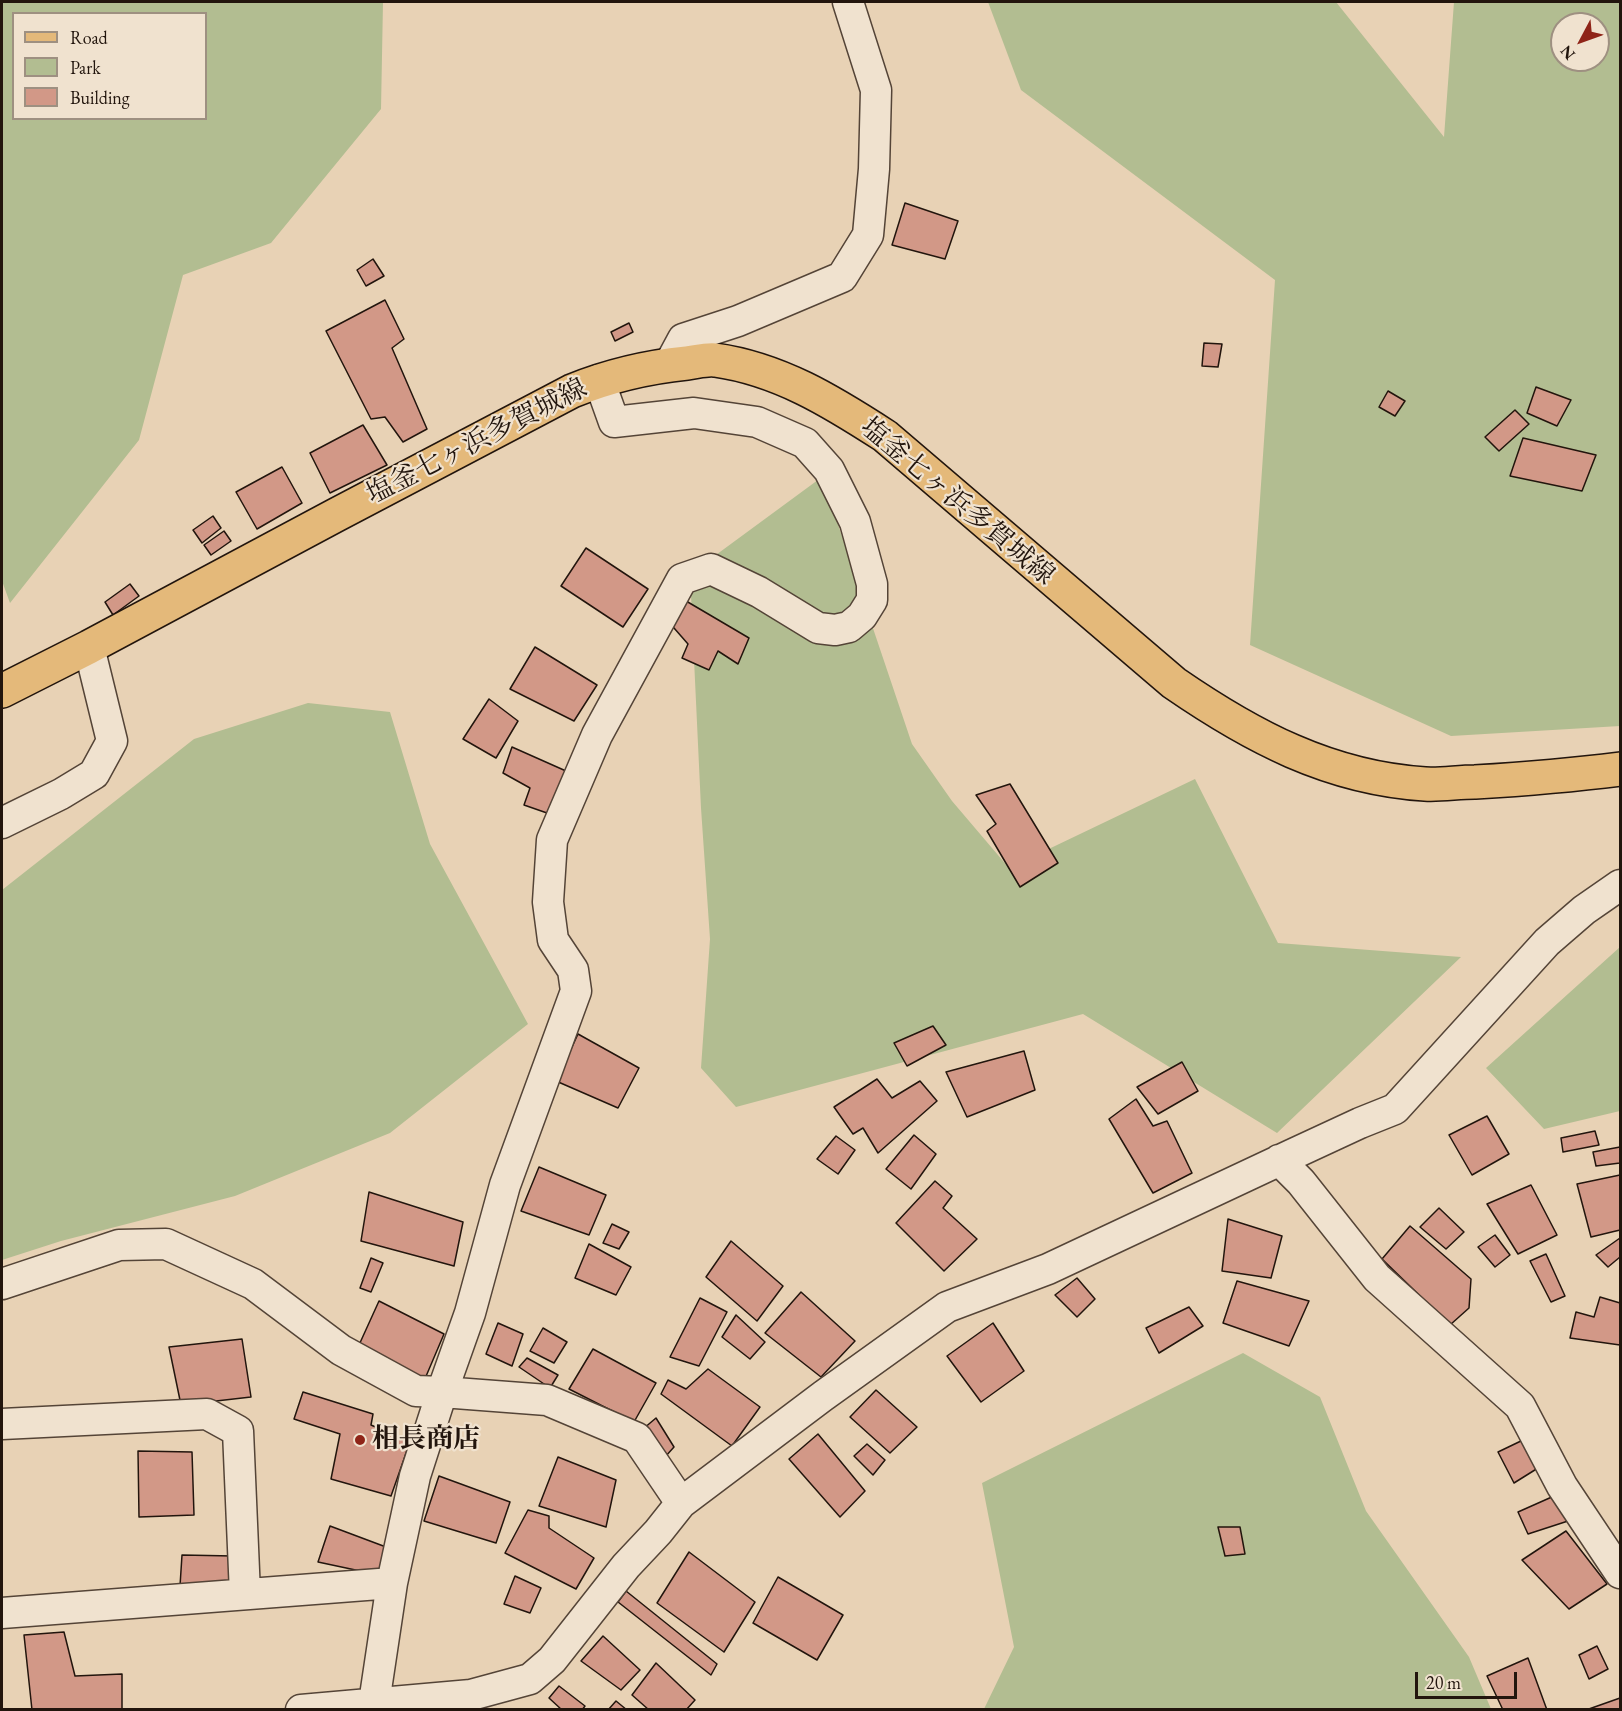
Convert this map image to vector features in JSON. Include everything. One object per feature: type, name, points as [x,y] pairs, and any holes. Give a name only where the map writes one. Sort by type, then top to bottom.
[{"type":"main road","name":"塩釜七ヶ浜多賀城線","points":[[2,691],[572,391],[599,380],[669,364],[712,360],[759,369],[801,386],[885,436],[1174,683],[1217,713],[1253,734],[1296,753],[1361,774],[1395,781],[1427,784],[1537,779],[1620,769]]},
{"type":"street","points":[[669,364],[683,339],[738,321],[842,277],[868,236],[874,169],[876,90],[848,2]]},
{"type":"street","points":[[374,1703],[392,1583],[415,1476],[470,1313],[505,1185],[576,991],[573,970],[553,940],[548,902],[552,840],[597,735],[682,579],[711,569],[759,592],[818,628],[835,630],[849,627],[862,616],[873,600],[872,584],[855,522],[829,470],[805,443],[757,422],[694,413],[614,423],[599,380]]},
{"type":"street","points":[[2,823],[61,794],[94,774],[112,741],[89,647]]},
{"type":"street","points":[[301,1710],[471,1695],[530,1679],[552,1660],[626,1566],[681,1503],[823,1396],[947,1307],[1048,1269],[1279,1160],[1395,1109],[1548,942],[1584,910],[1620,885]]},
{"type":"street","points":[[1279,1160],[1301,1182],[1377,1278],[1520,1406],[1562,1486],[1620,1573]]},
{"type":"street","points":[[2,1284],[119,1245],[166,1244],[253,1284],[341,1350],[416,1391],[547,1400],[637,1438],[681,1503]]},
{"type":"street","points":[[2,1424],[207,1414],[238,1431],[245,1594]]},
{"type":"street","points":[[2,1613],[392,1583]]},
{"type":"green space","points":[[2,2],[383,2],[381,109],[271,243],[183,275],[139,440],[10,603],[2,581]]},
{"type":"green space","points":[[988,2],[1336,2],[1444,137],[1454,2],[1620,2],[1620,726],[1451,736],[1250,645],[1275,280],[1021,90]]},
{"type":"green space","points":[[822,477],[912,744],[952,801],[1009,868],[1195,779],[1278,943],[1461,957],[1277,1133],[1083,1014],[736,1107],[701,1068],[710,939],[701,808],[690,574]]},
{"type":"green space","points":[[308,703],[390,712],[430,844],[528,1024],[390,1133],[235,1196],[61,1241],[2,1260],[2,890],[194,739]]},
{"type":"green space","points":[[1620,947],[1620,1111],[1544,1129],[1486,1068]]},
{"type":"green space","points":[[1243,1353],[1320,1397],[1366,1511],[1469,1657],[1491,1709],[984,1709],[1014,1647],[982,1483]]},
{"type":"building","points":[[905,203],[958,221],[945,259],[892,245]]},
{"type":"building","points":[[373,259],[384,276],[366,286],[357,270]]},
{"type":"building","points":[[385,300],[404,339],[392,348],[427,429],[403,442],[385,417],[371,419],[326,331]]},
{"type":"building","points":[[629,323],[633,332],[615,341],[611,332]]},
{"type":"building","points":[[1204,343],[1222,344],[1218,367],[1202,366]]},
{"type":"building","points":[[1536,387],[1571,400],[1557,426],[1527,413]]},
{"type":"building","points":[[1388,391],[1405,401],[1395,416],[1379,407]]},
{"type":"building","points":[[1515,410],[1529,424],[1499,451],[1485,437]]},
{"type":"building","points":[[363,425],[387,465],[330,493],[310,453]]},
{"type":"building","points":[[1523,438],[1596,455],[1582,491],[1510,476]]},
{"type":"building","points":[[282,467],[302,503],[257,529],[236,492]]},
{"type":"building","points":[[213,516],[221,528],[202,543],[193,530]]},
{"type":"building","points":[[224,531],[231,541],[211,555],[204,545]]},
{"type":"building","points":[[586,548],[648,589],[623,627],[561,586]]},
{"type":"building","points":[[130,584],[139,596],[113,615],[105,602]]},
{"type":"building","points":[[681,598],[749,638],[738,664],[718,651],[709,670],[682,658],[688,644],[667,620]]},
{"type":"building","points":[[535,647],[597,685],[574,721],[510,689]]},
{"type":"building","points":[[489,699],[518,721],[496,758],[463,739]]},
{"type":"building","points":[[512,747],[566,771],[547,813],[524,805],[530,788],[503,773]]},
{"type":"building","points":[[1010,784],[1058,863],[1020,887],[987,831],[996,824],[976,795]]},
{"type":"building","points":[[933,1026],[946,1045],[907,1066],[894,1043]]},
{"type":"building","points":[[578,1034],[639,1068],[618,1108],[556,1081]]},
{"type":"building","points":[[1024,1051],[1035,1090],[967,1117],[946,1072]]},
{"type":"building","points":[[1182,1062],[1198,1091],[1158,1114],[1137,1087]]},
{"type":"building","points":[[877,1079],[892,1098],[920,1081],[937,1101],[878,1153],[863,1128],[853,1134],[834,1107]]},
{"type":"building","points":[[1136,1099],[1153,1126],[1167,1121],[1192,1173],[1153,1193],[1109,1119]]},
{"type":"building","points":[[1487,1116],[1509,1154],[1472,1175],[1449,1135]]},
{"type":"building","points":[[1595,1131],[1599,1145],[1563,1152],[1561,1138]]},
{"type":"building","points":[[914,1135],[936,1154],[911,1189],[886,1169]]},
{"type":"building","points":[[836,1136],[855,1150],[838,1174],[817,1159]]},
{"type":"building","points":[[1620,1147],[1620,1163],[1596,1166],[1593,1152]]},
{"type":"building","points":[[539,1167],[606,1195],[589,1235],[521,1211]]},
{"type":"building","points":[[1620,1175],[1620,1230],[1591,1237],[1577,1184]]},
{"type":"building","points":[[935,1181],[952,1196],[943,1208],[977,1239],[944,1271],[896,1223]]},
{"type":"building","points":[[1531,1185],[1557,1235],[1518,1254],[1487,1204]]},
{"type":"building","points":[[369,1192],[463,1222],[454,1266],[361,1241]]},
{"type":"building","points":[[1439,1208],[1464,1232],[1446,1249],[1420,1227]]},
{"type":"building","points":[[1228,1219],[1282,1236],[1271,1278],[1222,1271]]},
{"type":"building","points":[[612,1224],[629,1232],[619,1249],[603,1243]]},
{"type":"building","points":[[1410,1226],[1471,1279],[1469,1308],[1450,1325],[1382,1259]]},
{"type":"building","points":[[1495,1235],[1510,1255],[1495,1267],[1478,1247]]},
{"type":"building","points":[[1620,1238],[1620,1257],[1608,1267],[1596,1255]]},
{"type":"building","points":[[731,1241],[783,1286],[757,1321],[706,1277]]},
{"type":"building","points":[[589,1244],[631,1267],[616,1295],[575,1278]]},
{"type":"building","points":[[1546,1254],[1565,1296],[1551,1302],[1530,1261]]},
{"type":"building","points":[[371,1258],[383,1263],[371,1292],[360,1288]]},
{"type":"building","points":[[1077,1278],[1095,1299],[1077,1317],[1055,1295]]},
{"type":"building","points":[[1237,1281],[1309,1301],[1289,1346],[1223,1323]]},
{"type":"building","points":[[801,1292],[855,1341],[821,1377],[765,1333]]},
{"type":"building","points":[[1600,1297],[1620,1303],[1620,1345],[1570,1338],[1576,1312],[1594,1317]]},
{"type":"building","points":[[700,1298],[727,1312],[699,1366],[670,1357]]},
{"type":"building","points":[[379,1301],[444,1334],[424,1381],[359,1345]]},
{"type":"building","points":[[1189,1307],[1203,1326],[1159,1353],[1146,1328]]},
{"type":"building","points":[[736,1315],[765,1342],[750,1359],[722,1337]]},
{"type":"building","points":[[498,1323],[523,1334],[512,1366],[486,1354]]},
{"type":"building","points":[[993,1323],[1024,1371],[981,1402],[947,1356]]},
{"type":"building","points":[[543,1328],[567,1342],[554,1363],[530,1351]]},
{"type":"building","points":[[242,1339],[251,1397],[181,1405],[169,1347]]},
{"type":"building","points":[[593,1349],[656,1383],[634,1422],[569,1389]]},
{"type":"building","points":[[527,1358],[558,1375],[550,1388],[519,1367]]},
{"type":"building","points":[[708,1369],[760,1407],[732,1446],[661,1394],[668,1380],[686,1389]]},
{"type":"building","points":[[876,1390],[917,1427],[890,1453],[850,1417]]},
{"type":"building","points":[[303,1392],[373,1414],[371,1425],[410,1442],[391,1496],[331,1479],[340,1434],[294,1419]]},
{"type":"building","points":[[656,1418],[674,1447],[665,1457],[643,1429]]},
{"type":"building","points":[[818,1434],[865,1491],[840,1517],[789,1459]]},
{"type":"building","points":[[1523,1440],[1538,1468],[1514,1483],[1498,1452]]},
{"type":"building","points":[[867,1444],[885,1460],[873,1475],[854,1456]]},
{"type":"building","points":[[138,1451],[192,1452],[194,1515],[139,1517]]},
{"type":"building","points":[[558,1457],[616,1480],[606,1527],[539,1506]]},
{"type":"building","points":[[439,1476],[510,1502],[496,1543],[424,1521]]},
{"type":"building","points":[[1554,1496],[1568,1521],[1528,1534],[1518,1512]]},
{"type":"building","points":[[528,1510],[549,1516],[549,1528],[594,1558],[576,1589],[505,1553]]},
{"type":"building","points":[[330,1526],[386,1547],[379,1575],[318,1562]]},
{"type":"building","points":[[1218,1527],[1240,1527],[1245,1554],[1225,1556]]},
{"type":"building","points":[[1566,1531],[1607,1584],[1569,1609],[1522,1560]]},
{"type":"building","points":[[689,1552],[755,1602],[724,1652],[657,1603]]},
{"type":"building","points":[[182,1555],[233,1556],[236,1586],[180,1586]]},
{"type":"building","points":[[515,1576],[541,1588],[530,1613],[504,1604]]},
{"type":"building","points":[[778,1577],[843,1615],[817,1660],[753,1623]]},
{"type":"building","points":[[626,1591],[717,1664],[711,1675],[618,1602]]},
{"type":"building","points":[[64,1632],[75,1676],[122,1674],[122,1710],[32,1710],[24,1635]]},
{"type":"building","points":[[603,1636],[640,1670],[621,1690],[581,1661]]},
{"type":"building","points":[[1597,1646],[1608,1669],[1589,1679],[1579,1655]]},
{"type":"building","points":[[1528,1658],[1547,1710],[1503,1710],[1487,1676]]},
{"type":"building","points":[[656,1663],[695,1700],[686,1710],[649,1710],[632,1695]]},
{"type":"building","points":[[559,1686],[585,1706],[582,1710],[562,1710],[549,1698]]},
{"type":"building","points":[[1620,1698],[1620,1710],[1586,1710]]},
{"type":"building","points":[[616,1701],[627,1710],[608,1710]]},
{"type":"place","name":"相長商店","points":[[360,1440]]}]
